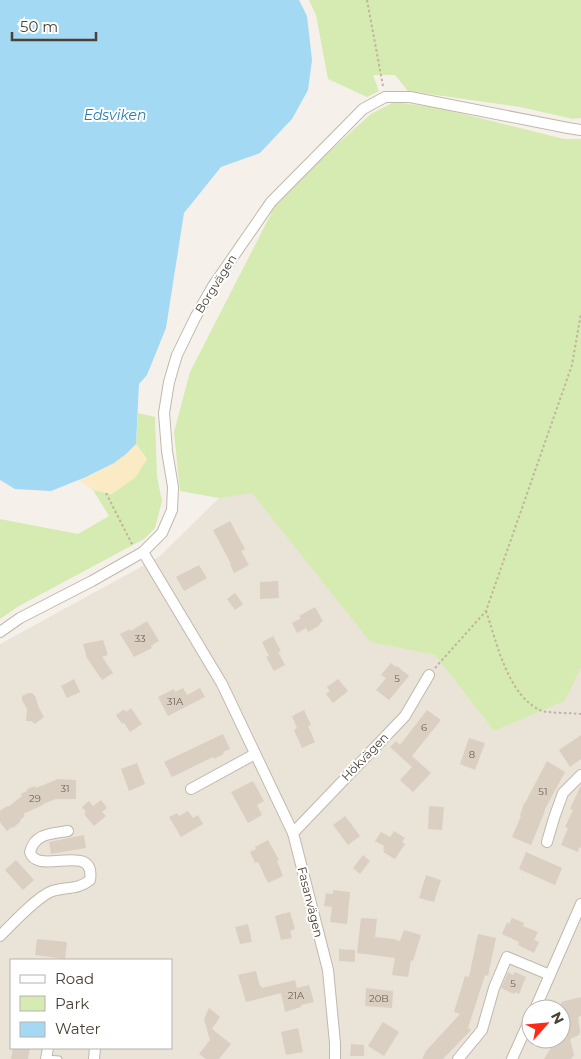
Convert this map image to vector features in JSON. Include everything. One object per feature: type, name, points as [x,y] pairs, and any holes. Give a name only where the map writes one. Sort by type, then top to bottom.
[{"type":"street","name":"Borgvägen","points":[[0,632],[20,618],[140,554],[162,533],[172,510],[173,487],[167,451],[164,413],[169,382],[177,355],[213,286],[271,202],[363,109],[385,97],[410,97],[581,130]]},
{"type":"street","name":"Fasanvägen","points":[[140,554],[222,684],[293,833],[328,970],[335,1059]]},
{"type":"street","name":"Hökvägen","points":[[293,833],[404,716],[429,675]]},
{"type":"street","points":[[191,789],[255,754]]},
{"type":"street","points":[[547,842],[563,794],[581,775]]},
{"type":"street","points":[[0,936],[40,899],[51,892],[84,885],[90,880],[91,872],[89,866],[84,862],[69,860],[43,861],[31,857],[31,847],[36,840],[44,835],[68,831]]},
{"type":"street","points":[[539,999],[581,904]]},
{"type":"street","points":[[458,1059],[482,1030],[494,988],[507,957],[550,974]]},
{"type":"street","points":[[512,1059],[521,1039]]},
{"type":"lane","points":[[47,1055],[60,1059]]},
{"type":"path","points":[[367,0],[385,97]]},
{"type":"path","points":[[429,675],[486,611],[572,365],[581,313]]},
{"type":"path","points":[[106,493],[140,554]]},
{"type":"path","points":[[486,611],[506,671],[523,699],[543,711],[581,714]]},
{"type":"shaded area","points":[[252,492],[370,642],[435,655],[494,731],[565,701],[581,668],[581,1059],[0,1059],[0,644],[159,557],[219,498]]},
{"type":"green space","points":[[309,0],[581,0],[581,118],[573,119],[520,107],[408,91],[395,75],[373,75],[379,91],[367,97],[328,79],[316,15]]},
{"type":"green space","points":[[394,102],[439,108],[564,139],[581,139],[581,668],[565,701],[494,731],[435,655],[370,642],[252,493],[219,498],[180,491],[174,432],[190,372],[275,206],[324,156],[371,114]]},
{"type":"green space","points":[[138,413],[155,417],[157,477],[162,501],[155,528],[144,539],[19,606],[0,619],[0,519],[78,534],[109,516],[93,490],[112,494],[147,459],[136,444]]},
{"type":"sand","points":[[136,444],[147,459],[136,477],[112,494],[93,490],[79,480],[110,465]]},
{"type":"water","name":"Edsviken","points":[[0,0],[299,0],[307,16],[312,60],[308,90],[292,119],[260,153],[221,167],[184,213],[166,328],[147,375],[139,384],[136,444],[114,463],[51,491],[15,489],[0,480]]},
{"type":"building","points":[[230,521],[245,549],[241,551],[249,565],[234,573],[213,530]]},
{"type":"building","points":[[199,565],[207,578],[184,591],[176,577]]},
{"type":"building","points":[[278,581],[279,598],[260,599],[260,582]]},
{"type":"building","points":[[235,593],[243,604],[235,610],[227,599]]},
{"type":"building","points":[[315,607],[323,621],[308,632],[306,628],[297,633],[292,623],[301,618],[299,616]]},
{"type":"building","points":[[147,621],[159,641],[151,646],[152,648],[134,657],[120,634],[130,629],[131,631]]},
{"type":"building","points":[[273,636],[281,651],[278,652],[285,665],[274,671],[266,657],[269,656],[262,642]]},
{"type":"building","points":[[103,640],[108,655],[102,657],[113,673],[102,680],[87,658],[83,644]]},
{"type":"building","points":[[391,663],[409,676],[389,700],[376,690],[386,678],[381,675]]},
{"type":"building","points":[[74,679],[80,692],[67,698],[61,686]]},
{"type":"building","points":[[338,679],[348,691],[333,703],[326,694],[330,691],[327,687]]},
{"type":"building","points":[[183,688],[187,695],[200,688],[205,697],[168,716],[158,697],[174,689],[175,692]]},
{"type":"building","points":[[32,693],[35,696],[44,717],[35,724],[31,721],[26,721],[27,709],[22,696]]},
{"type":"building","points":[[131,708],[142,724],[130,732],[116,715],[124,709],[126,712]]},
{"type":"building","points":[[304,710],[311,725],[308,726],[315,742],[302,748],[294,730],[297,728],[292,716]]},
{"type":"building","points":[[427,710],[441,720],[412,756],[431,773],[413,792],[400,780],[412,767],[390,747],[396,741],[400,745]]},
{"type":"building","points":[[223,734],[230,749],[214,759],[213,757],[172,777],[164,762]]},
{"type":"building","points":[[581,735],[581,759],[570,767],[559,750]]},
{"type":"building","points":[[469,738],[485,743],[475,770],[460,764]]},
{"type":"building","points":[[547,761],[565,772],[544,811],[531,845],[512,837],[524,803]]},
{"type":"building","points":[[137,763],[145,784],[129,791],[121,769]]},
{"type":"building","points":[[58,779],[76,780],[76,799],[56,799],[43,804],[23,814],[25,816],[21,821],[7,831],[0,822],[0,811],[22,796],[21,794],[27,791],[27,789],[35,786],[36,788]]},
{"type":"building","points":[[253,781],[264,801],[257,805],[262,815],[248,823],[231,792]]},
{"type":"building","points":[[581,785],[581,848],[579,847],[578,852],[561,845],[568,828],[565,827],[573,810],[570,809]]},
{"type":"building","points":[[101,800],[107,808],[102,812],[106,816],[94,826],[84,814],[86,812],[82,807],[89,801],[93,806]]},
{"type":"building","points":[[429,806],[444,807],[442,830],[428,829]]},
{"type":"building","points":[[188,811],[193,818],[198,815],[203,824],[181,837],[169,817],[177,813],[179,816]]},
{"type":"building","points":[[345,816],[360,836],[348,845],[333,825]]},
{"type":"building","points":[[394,831],[405,838],[402,842],[405,844],[395,859],[383,852],[385,850],[383,849],[384,846],[375,841],[381,832],[390,837]]},
{"type":"building","points":[[84,835],[86,848],[51,854],[49,842]]},
{"type":"building","points":[[268,840],[279,860],[277,861],[283,876],[268,883],[258,862],[255,863],[250,852]]},
{"type":"building","points":[[526,852],[562,868],[555,885],[519,869]]},
{"type":"building","points":[[363,855],[370,861],[360,874],[353,868]]},
{"type":"building","points":[[16,860],[34,880],[23,890],[5,870]]},
{"type":"building","points":[[426,875],[441,880],[434,902],[419,898]]},
{"type":"building","points":[[333,890],[350,892],[347,924],[330,922],[332,907],[324,906],[326,893],[333,894]]},
{"type":"building","points":[[290,912],[295,929],[290,931],[292,938],[281,940],[275,916]]},
{"type":"building","points":[[361,918],[377,919],[375,937],[400,941],[404,930],[421,935],[413,961],[411,960],[408,977],[392,975],[395,958],[357,953]]},
{"type":"building","points":[[512,918],[524,923],[523,926],[538,932],[534,940],[539,942],[534,953],[518,945],[519,942],[502,934],[507,922],[509,924]]},
{"type":"building","points":[[248,924],[252,942],[240,944],[235,927]]},
{"type":"building","points":[[478,934],[496,938],[488,976],[485,975],[468,1028],[471,1030],[443,1059],[422,1059],[426,1051],[460,1014],[454,1012],[465,976],[469,977]]},
{"type":"building","points":[[37,939],[67,942],[65,959],[35,955]]},
{"type":"building","points":[[339,949],[355,950],[355,962],[339,961]]},
{"type":"building","points":[[256,971],[262,988],[295,980],[297,988],[309,985],[314,1002],[285,1012],[281,993],[246,1002],[238,975]]},
{"type":"building","points":[[508,972],[513,975],[515,972],[526,977],[519,994],[515,992],[514,994],[501,988]]},
{"type":"building","points":[[366,988],[393,991],[392,1008],[365,1006]]},
{"type":"building","points":[[581,997],[581,1016],[578,1017],[580,1031],[579,1035],[571,1039],[571,1000]]},
{"type":"building","points":[[209,1008],[220,1017],[212,1029],[231,1044],[219,1059],[206,1059],[199,1054],[210,1040],[204,1019]]},
{"type":"building","points":[[383,1022],[399,1032],[384,1056],[368,1046]]},
{"type":"building","points":[[298,1028],[303,1052],[286,1055],[281,1032]]},
{"type":"building","points":[[571,1043],[574,1055],[571,1059],[544,1059],[550,1049],[571,1049]]},
{"type":"building","points":[[351,1044],[364,1045],[364,1056],[350,1056]]},
{"type":"building","points":[[13,1049],[30,1049],[28,1059],[11,1059]]}]
